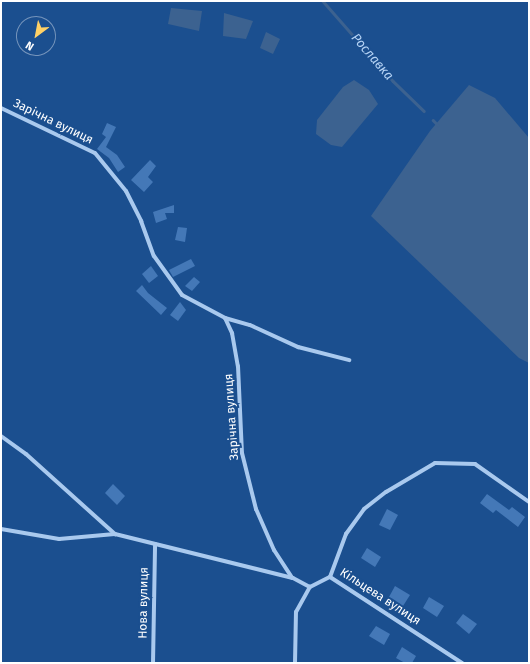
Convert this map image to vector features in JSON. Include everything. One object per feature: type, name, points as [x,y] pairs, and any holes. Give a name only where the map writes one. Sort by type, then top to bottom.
[{"type":"street","name":"Зарічна вулиця","points":[[1,108],[95,153],[126,191],[141,221],[154,256],[182,295],[225,318],[250,325],[298,347],[349,360]]},
{"type":"street","name":"Зарічна вулиця","points":[[225,318],[232,333],[238,366],[242,453],[256,509],[274,550],[293,578]]},
{"type":"street","points":[[1,436],[26,454],[115,534]]},
{"type":"street","name":"Кільцева вулиця","points":[[462,663],[330,577],[346,534],[364,509],[386,492],[435,463],[475,464],[529,502]]},
{"type":"street","points":[[1,529],[59,539],[115,534],[293,578],[310,587]]},
{"type":"street","name":"Нова вулиця","points":[[153,663],[155,544]]},
{"type":"street","points":[[295,663],[296,612],[310,587],[330,577]]},
{"type":"water","points":[[171,8],[202,11],[199,31],[168,24]]},
{"type":"water","points":[[224,13],[253,21],[246,39],[223,36]]},
{"type":"water","points":[[266,32],[280,39],[273,54],[260,48]]},
{"type":"water","points":[[354,80],[369,90],[378,104],[342,147],[331,145],[316,134],[317,120],[343,87]]},
{"type":"water","points":[[469,85],[495,98],[529,138],[529,363],[519,358],[371,216],[430,131]]},
{"type":"building","points":[[107,123],[116,127],[106,147],[117,155],[125,167],[118,172],[109,158],[97,149],[106,137],[102,134]]},
{"type":"building","points":[[150,160],[156,166],[148,177],[153,182],[144,192],[131,180]]},
{"type":"building","points":[[174,205],[174,213],[165,213],[167,219],[156,223],[153,212]]},
{"type":"building","points":[[178,227],[187,228],[185,242],[175,240]]},
{"type":"building","points":[[191,259],[195,266],[173,277],[169,270]]},
{"type":"building","points":[[151,266],[158,276],[149,283],[142,274]]},
{"type":"building","points":[[194,277],[200,282],[192,291],[185,286]]},
{"type":"building","points":[[142,285],[148,293],[167,308],[161,315],[136,291]]},
{"type":"building","points":[[180,302],[186,310],[178,321],[170,315]]},
{"type":"building","points":[[113,484],[125,496],[117,505],[105,493]]},
{"type":"building","points":[[487,494],[509,510],[512,507],[525,517],[518,527],[496,510],[493,513],[480,503]]},
{"type":"building","points":[[387,509],[398,515],[390,530],[379,525]]},
{"type":"building","points":[[367,548],[381,557],[375,567],[361,558]]},
{"type":"building","points":[[395,586],[410,595],[403,606],[389,597]]},
{"type":"building","points":[[429,597],[444,606],[437,617],[423,608]]},
{"type":"building","points":[[463,614],[477,624],[469,634],[456,623]]},
{"type":"building","points":[[376,626],[390,634],[384,645],[369,636]]},
{"type":"building","points":[[402,647],[416,656],[412,663],[405,663],[396,658]]},
{"type":"waterway","name":"Рославка","points":[[323,1],[393,81],[424,111]]},
{"type":"waterway","points":[[433,120],[438,125]]}]
